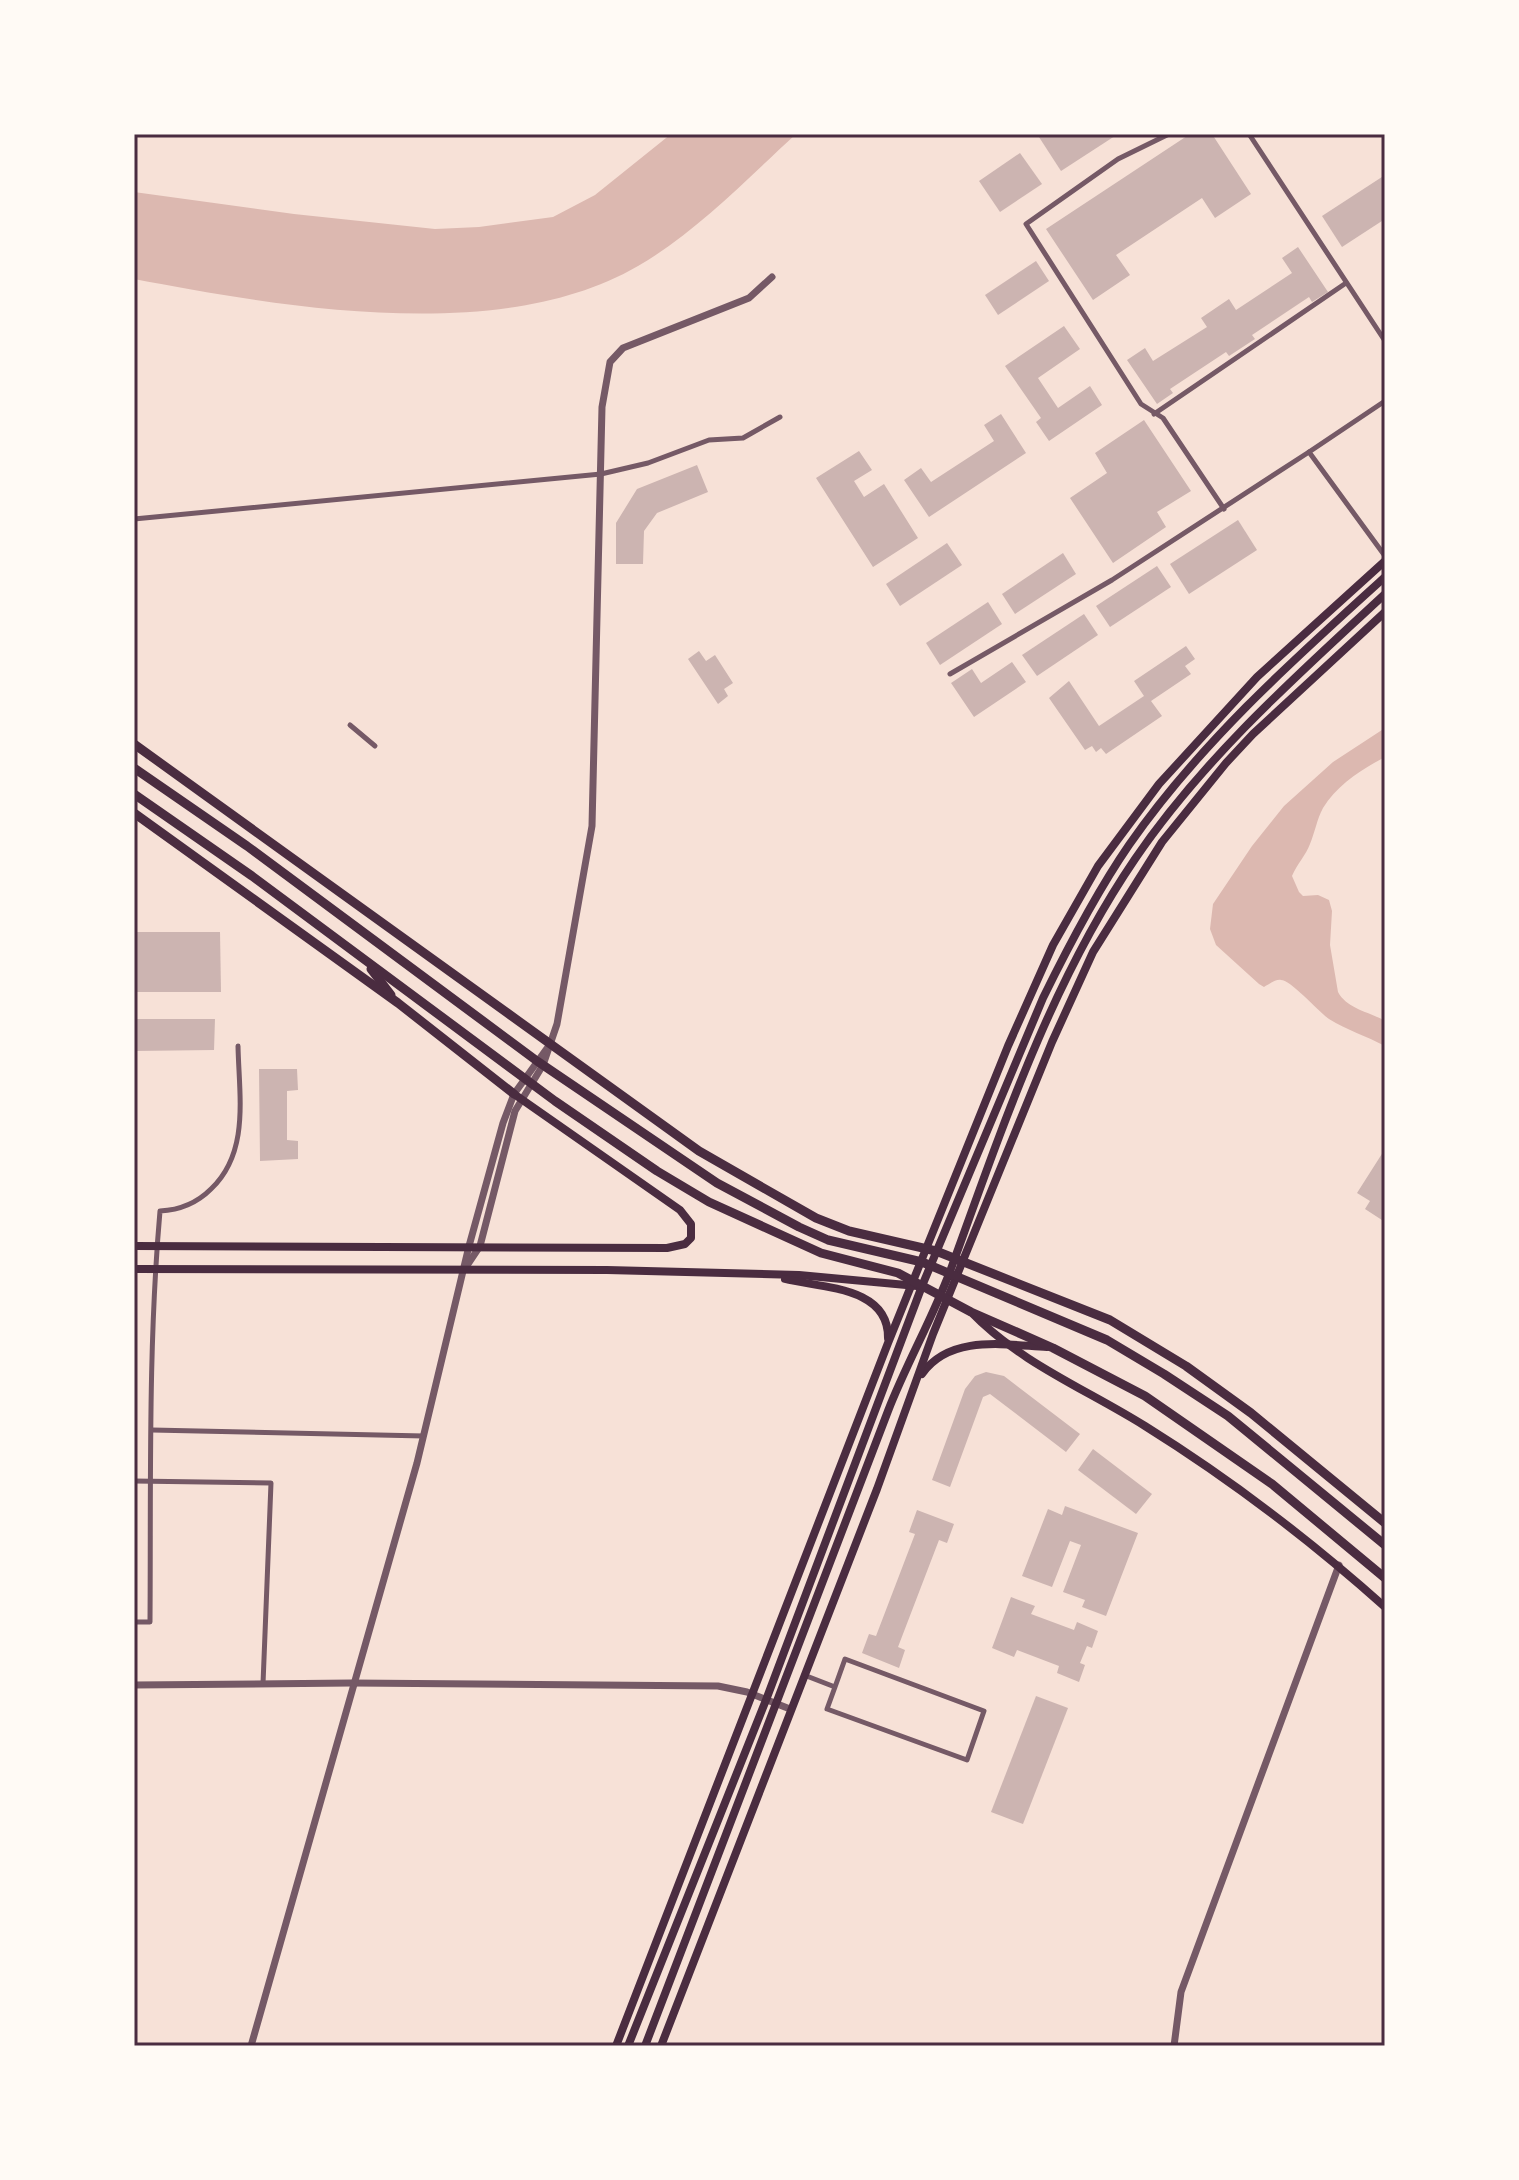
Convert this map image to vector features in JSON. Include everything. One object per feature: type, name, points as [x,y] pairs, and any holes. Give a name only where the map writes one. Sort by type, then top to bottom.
[{"type":"main road","points":[[932,1249],[1035,982],[1098,866],[1159,784],[1222,712],[1385,558]]},
{"type":"main road","points":[[616,2046],[888,1343],[1043,998],[1078,928],[1148,819],[1213,741],[1271,682],[1385,577]]},
{"type":"main road","points":[[959,1260],[1051,1012],[1096,923],[1128,869],[1177,804],[1225,748],[1385,594]]},
{"type":"main road","points":[[645,2046],[891,1405],[953,1275],[1093,952],[1162,842],[1226,763],[1253,734],[1385,612]]},
{"type":"main road","points":[[134,744],[689,1145],[816,1218],[849,1231],[932,1249],[1110,1320],[1186,1366],[1251,1413],[1385,1523]]},
{"type":"main road","points":[[134,768],[247,846],[540,1063],[717,1183],[774,1214],[844,1245],[926,1263],[1107,1340],[1228,1416],[1385,1545]]},
{"type":"main road","points":[[134,794],[528,1081],[657,1171],[709,1202],[821,1253],[888,1269],[1145,1396],[1284,1493],[1385,1578]]},
{"type":"main road","points":[[134,813],[398,1003],[517,1096],[680,1210],[691,1224],[691,1238],[685,1244],[667,1248],[134,1246]]},
{"type":"main road","points":[[361,957],[398,1003]]},
{"type":"main road","points":[[134,1269],[607,1270],[773,1275],[916,1284]]},
{"type":"main road","points":[[773,1275],[842,1289],[863,1298],[875,1306],[885,1319],[888,1343]]},
{"type":"main road","points":[[628,2046],[766,1700],[916,1284]]},
{"type":"main road","points":[[661,2046],[877,1489],[943,1297]]},
{"type":"main road","points":[[971,1312],[1006,1345],[1040,1367],[1109,1403],[1187,1452],[1339,1565],[1385,1607]]},
{"type":"main road","points":[[915,1384],[926,1368],[949,1352],[974,1345],[1053,1348]]},
{"type":"street","points":[[1169,134],[1118,159],[1026,224],[1141,404],[1163,418],[1224,509]]},
{"type":"street","points":[[1249,134],[1385,341]]},
{"type":"street","points":[[251,2046],[424,1436],[469,1246],[503,1123],[540,1063],[557,1024],[592,826],[602,407],[610,362],[623,348],[749,298],[772,277]]},
{"type":"street","points":[[1154,414],[1346,283]]},
{"type":"street","points":[[950,674],[1112,580],[1385,401]]},
{"type":"street","points":[[134,519],[601,474],[648,463],[709,440],[743,438],[780,417]]},
{"type":"street","points":[[1309,452],[1385,558]]},
{"type":"street","points":[[350,725],[375,746]]},
{"type":"street","points":[[134,1622],[150,1622],[155,1269],[160,1211],[180,1209],[201,1199],[227,1172],[237,1150],[238,1046]]},
{"type":"street","points":[[464,1270],[480,1246],[517,1096]]},
{"type":"street","points":[[152,1430],[424,1436]]},
{"type":"street","points":[[134,1481],[271,1483],[263,1684]]},
{"type":"street","points":[[1174,2046],[1181,1992],[1339,1565]]},
{"type":"street","points":[[845,1659],[984,1711],[967,1760],[827,1709],[835,1687],[845,1659]]},
{"type":"street","points":[[803,1674],[835,1687]]},
{"type":"street","points":[[134,1685],[718,1686],[753,1694],[790,1709]]},
{"type":"shaded area","points":[[671,134],[796,134],[680,238],[638,266],[583,291],[522,306],[458,313],[390,313],[256,300],[134,279],[134,192],[435,229],[479,227],[553,217],[595,195]]},
{"type":"shaded area","points":[[1385,728],[1385,757],[1335,792],[1321,812],[1308,848],[1292,876],[1303,896],[1318,895],[1329,900],[1332,911],[1330,945],[1338,992],[1353,1006],[1385,1021],[1385,1046],[1329,1019],[1286,981],[1277,980],[1264,987],[1259,984],[1216,945],[1210,929],[1213,904],[1252,846],[1284,806],[1333,762]]},
{"type":"building","points":[[1037,134],[1118,134],[1061,171]]},
{"type":"building","points":[[1190,134],[1212,134],[1251,194],[1215,218],[1202,198],[1116,255],[1130,275],[1093,300],[1046,229]]},
{"type":"building","points":[[1020,153],[1042,184],[1000,212],[979,181]]},
{"type":"building","points":[[1385,175],[1385,219],[1342,247],[1322,216]]},
{"type":"building","points":[[1298,247],[1328,292],[1312,302],[1309,297],[1252,335],[1255,339],[1229,356],[1226,352],[1170,389],[1173,393],[1157,404],[1127,360],[1145,348],[1153,361],[1207,327],[1201,318],[1229,299],[1236,310],[1292,273],[1282,258]]},
{"type":"building","points":[[1036,261],[1049,281],[998,315],[985,295]]},
{"type":"building","points":[[1064,326],[1080,349],[1038,378],[1058,408],[1090,386],[1102,405],[1049,441],[1036,422],[1041,418],[1005,366]]},
{"type":"building","points":[[1001,414],[1026,453],[929,517],[904,480],[921,468],[931,482],[994,441],[984,425]]},
{"type":"building","points":[[1144,420],[1191,491],[1157,512],[1166,527],[1113,563],[1070,498],[1107,473],[1095,453]]},
{"type":"building","points":[[859,451],[872,470],[854,481],[864,497],[884,484],[918,538],[873,567],[816,478]]},
{"type":"building","points":[[697,465],[708,492],[657,513],[644,531],[643,564],[616,564],[616,523],[637,489]]},
{"type":"building","points":[[1238,520],[1257,550],[1189,594],[1170,564]]},
{"type":"building","points":[[947,543],[962,565],[900,606],[886,584]]},
{"type":"building","points":[[1063,553],[1076,574],[1015,614],[1002,594]]},
{"type":"building","points":[[1157,566],[1171,587],[1110,627],[1096,606]]},
{"type":"building","points":[[988,602],[1002,624],[940,665],[926,643]]},
{"type":"building","points":[[1084,614],[1098,635],[1037,676],[1022,655]]},
{"type":"building","points":[[1186,646],[1195,659],[1185,666],[1191,674],[1151,701],[1162,716],[1106,754],[1101,748],[1096,752],[1092,746],[1085,750],[1049,698],[1069,681],[1099,726],[1144,696],[1134,681]]},
{"type":"building","points":[[699,651],[706,661],[715,655],[733,683],[724,689],[728,696],[718,704],[688,659]]},
{"type":"building","points":[[1012,662],[1026,682],[974,717],[951,683],[972,669],[981,683]]},
{"type":"building","points":[[134,932],[220,932],[221,992],[134,992]]},
{"type":"building","points":[[134,1019],[215,1019],[214,1050],[134,1051]]},
{"type":"building","points":[[259,1069],[297,1069],[298,1090],[287,1091],[287,1140],[298,1141],[298,1159],[260,1161]]},
{"type":"building","points":[[1385,1149],[1385,1222],[1365,1209],[1370,1201],[1357,1193]]},
{"type":"building","points":[[986,1372],[1004,1376],[1080,1434],[1066,1452],[990,1394],[983,1397],[950,1487],[932,1480],[965,1389],[975,1376]]},
{"type":"building","points":[[1093,1449],[1152,1494],[1136,1514],[1078,1470]]},
{"type":"building","points":[[1065,1506],[1138,1533],[1106,1616],[1082,1607],[1085,1600],[1063,1592],[1081,1545],[1070,1541],[1052,1587],[1022,1576],[1048,1509],[1062,1515]]},
{"type":"building","points":[[917,1510],[954,1524],[947,1543],[939,1540],[898,1647],[905,1650],[899,1668],[862,1653],[869,1634],[876,1636],[915,1534],[909,1532]]},
{"type":"building","points":[[1011,1597],[1035,1606],[1031,1614],[1074,1630],[1077,1622],[1098,1631],[1092,1648],[1087,1646],[1080,1663],[1085,1665],[1079,1682],[1057,1673],[1059,1666],[1017,1650],[1014,1657],[992,1648]]},
{"type":"building","points":[[1036,1696],[1068,1708],[1023,1824],[991,1812]]}]
